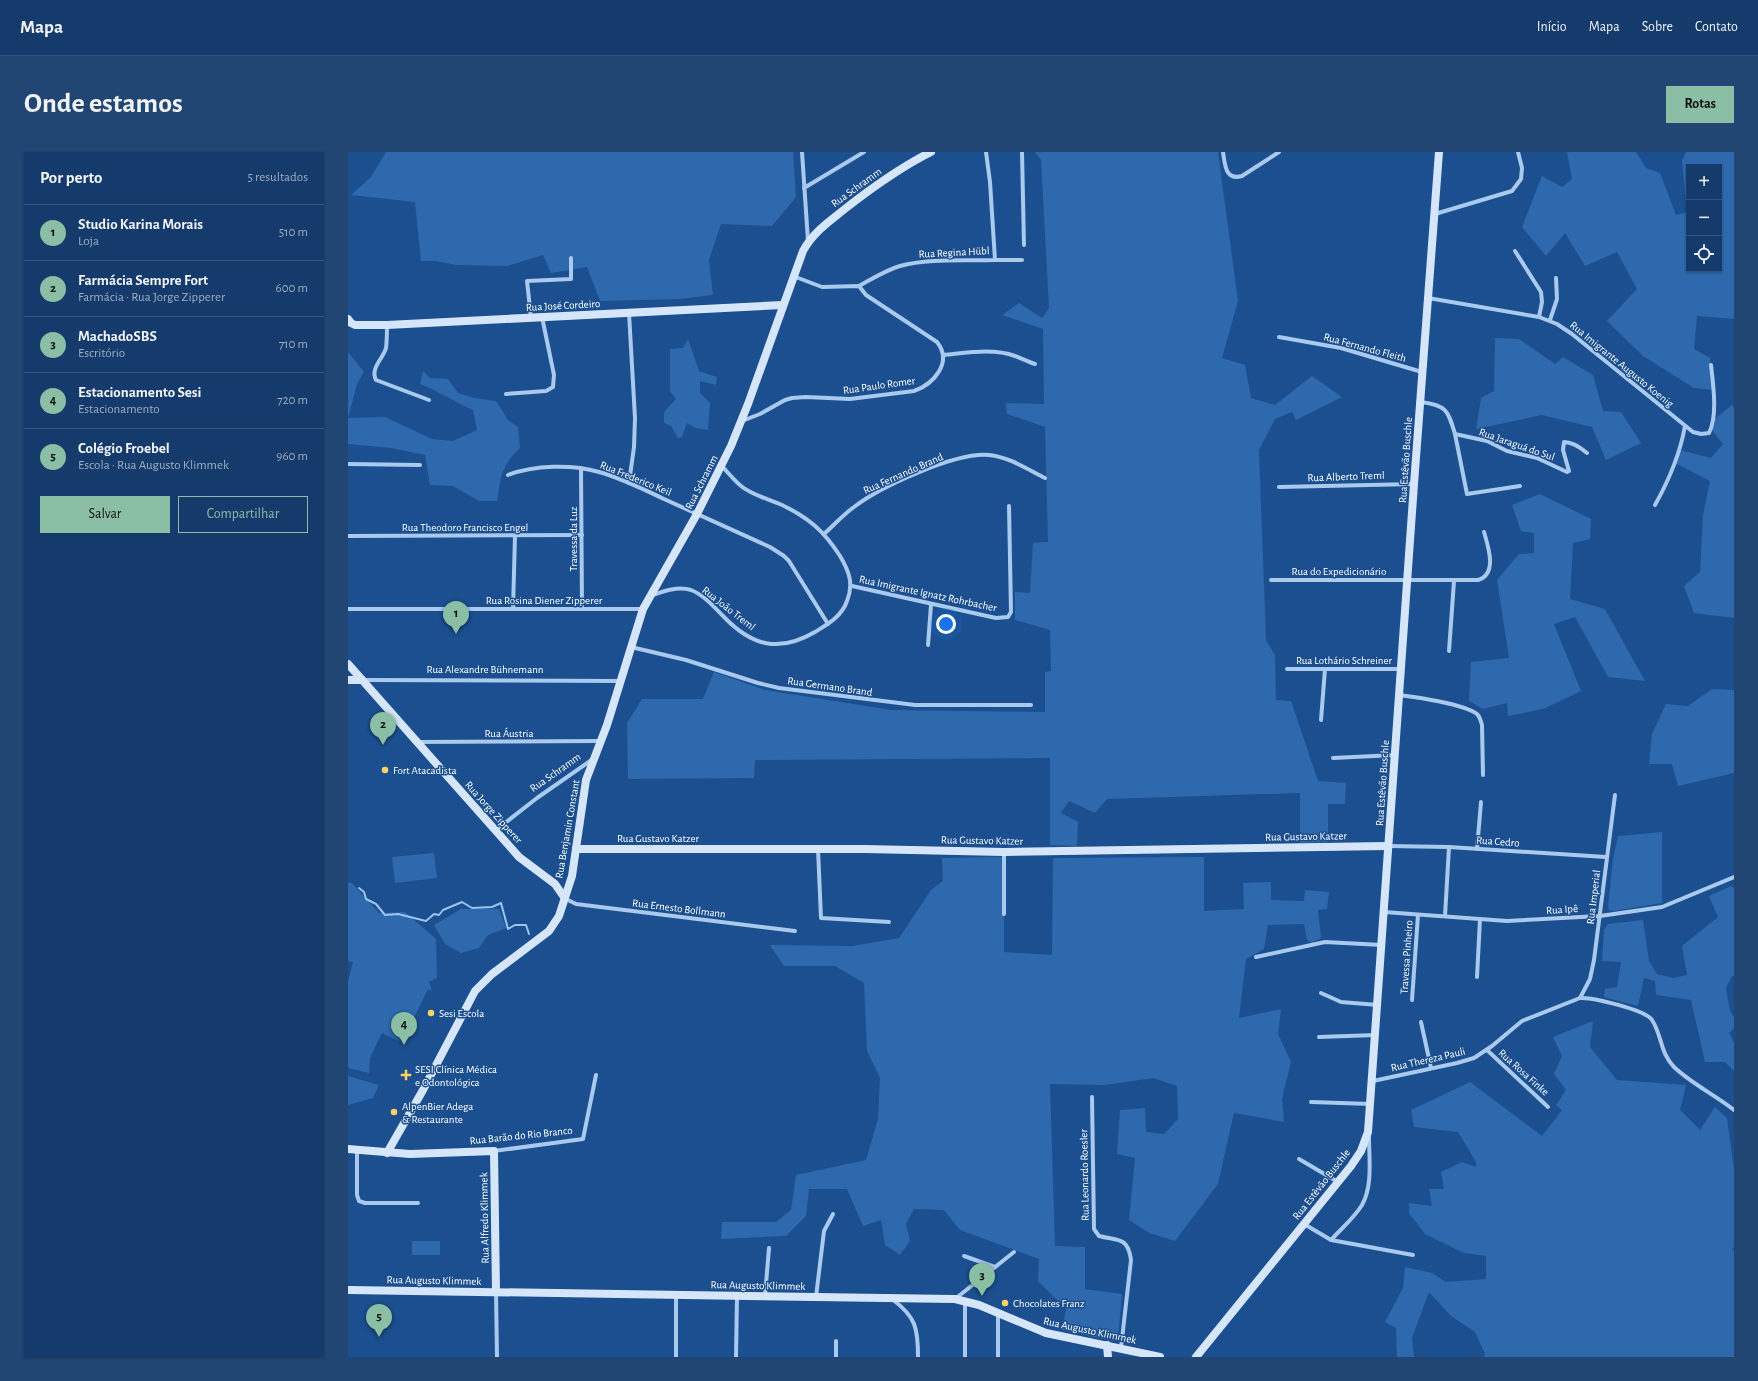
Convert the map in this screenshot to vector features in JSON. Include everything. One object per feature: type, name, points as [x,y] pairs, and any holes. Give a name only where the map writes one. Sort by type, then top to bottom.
[{"type":"street","points":[[802,152],[808,242]]},
{"type":"street","points":[[804,188],[864,152]]},
{"type":"street","name":"Rua Schramm","points":[[496,830],[537,798],[593,759],[601,741],[621,681],[643,609],[697,514],[722,466],[742,421],[799,258],[808,242],[820,228],[864,194],[902,168],[932,152]]},
{"type":"street","name":"Rua Regina Hübl","points":[[859,286],[892,269],[907,264],[924,262],[995,260],[992,202],[986,152]]},
{"type":"street","points":[[1022,152],[1024,245]]},
{"type":"street","points":[[1223,152],[1228,174],[1231,177],[1237,178],[1279,152]]},
{"type":"street","name":"Rua Estêvão Buschle","points":[[1196,1357],[1338,1182],[1361,1151],[1368,1132],[1372,1104],[1394,755],[1439,152]]},
{"type":"street","points":[[1434,215],[1512,191],[1520,183],[1522,175],[1518,152]]},
{"type":"street","points":[[1515,251],[1541,292],[1542,302],[1539,317]]},
{"type":"street","points":[[531,318],[527,281],[571,279],[571,258]]},
{"type":"street","points":[[995,260],[1022,260]]},
{"type":"street","points":[[793,276],[822,287],[859,286],[872,299],[933,338],[940,346],[943,355],[1004,353],[1035,364]]},
{"type":"street","points":[[1550,320],[1557,299],[1556,278]]},
{"type":"street","name":"Rua Imigrante Augusto Koenig","points":[[1428,298],[1550,320],[1572,334],[1685,426],[1693,432],[1701,434],[1709,433],[1711,429],[1713,415],[1711,365]]},
{"type":"street","name":"Rua José Cordeiro","points":[[348,320],[355,325],[387,325],[782,305]]},
{"type":"street","points":[[629,313],[635,410],[634,447],[629,483]]},
{"type":"street","points":[[506,394],[546,390],[553,386],[554,375],[542,318]]},
{"type":"street","points":[[387,325],[385,349],[374,371],[374,377],[376,380],[429,400]]},
{"type":"street","name":"Rua Fernando Fleith","points":[[1280,337],[1341,348],[1422,372]]},
{"type":"street","name":"Rua Paulo Romer","points":[[742,421],[792,398],[806,397],[850,400],[914,391],[932,382],[939,371],[943,355]]},
{"type":"street","points":[[1420,402],[1435,404],[1444,408],[1450,417],[1455,434],[1467,494],[1520,486]]},
{"type":"street","points":[[1655,505],[1677,457],[1685,426]]},
{"type":"street","name":"Rua Jaraguá do Sul","points":[[1455,434],[1487,442],[1506,451],[1537,458],[1568,472],[1563,450],[1564,442],[1569,442],[1578,446],[1586,453]]},
{"type":"street","name":"Rua Fernando Brand","points":[[824,534],[854,507],[873,495],[917,474],[959,459],[980,455],[998,457],[1021,465],[1045,478]]},
{"type":"street","points":[[348,464],[420,465]]},
{"type":"street","points":[[722,466],[741,486],[801,516],[824,534],[844,563],[852,586]]},
{"type":"street","name":"Rua Frederico Keil","points":[[508,475],[529,468],[582,468],[599,472],[629,483],[770,547],[784,556],[828,624]]},
{"type":"street","name":"Travessa da Luz","points":[[582,468],[582,609]]},
{"type":"street","name":"Rua Alberto Treml","points":[[1279,487],[1414,484]]},
{"type":"street","name":"Rua Imigrante Ignatz Rohrbacher","points":[[852,586],[931,605],[1001,618],[1008,617],[1010,615],[1009,506]]},
{"type":"street","name":"Rua do Expedicionário","points":[[1271,580],[1478,580],[1485,576],[1491,562],[1484,532]]},
{"type":"street","name":"Rua Theodoro Francisco Engel","points":[[348,536],[582,535]]},
{"type":"street","points":[[513,609],[515,536]]},
{"type":"street","points":[[1449,651],[1454,581]]},
{"type":"street","name":"Rua João Treml","points":[[649,597],[669,590],[691,590],[705,598],[743,633],[756,640],[771,645],[784,645],[796,641],[828,624],[844,610],[852,586]]},
{"type":"street","points":[[928,645],[931,605]]},
{"type":"street","name":"Rua Rosina Diener Zipperer","points":[[348,609],[643,609]]},
{"type":"street","name":"Rua Germano Brand","points":[[631,647],[686,660],[758,683],[779,688],[915,705],[1031,705]]},
{"type":"street","name":"Rua Jorge Zipperer","points":[[348,664],[520,857],[554,884],[564,897]]},
{"type":"street","name":"Rua Lothário Schreiner","points":[[1287,669],[1401,669]]},
{"type":"street","points":[[1321,720],[1325,669]]},
{"type":"street","name":"Rua Alexandre Bühnemann","points":[[348,680],[621,681]]},
{"type":"street","points":[[1399,695],[1443,702],[1476,713],[1481,720],[1482,725],[1483,775]]},
{"type":"street","name":"Rua Áustria","points":[[418,742],[601,741]]},
{"type":"street","points":[[1333,758],[1394,755]]},
{"type":"street","name":"Rua Benjamin Constant","points":[[387,1153],[423,1090],[475,991],[492,974],[549,931],[559,916],[570,881],[584,791],[593,759]]},
{"type":"street","name":"Rua Imperial","points":[[1580,998],[1590,979],[1616,794]]},
{"type":"street","points":[[1477,849],[1482,802]]},
{"type":"street","name":"Rua Cedro","points":[[1388,846],[1449,847],[1606,857]]},
{"type":"street","name":"Rua Gustavo Katzer","points":[[576,849],[818,849],[1004,852],[1388,846]]},
{"type":"street","points":[[1445,916],[1449,847]]},
{"type":"street","points":[[818,849],[821,918],[889,922]]},
{"type":"street","points":[[1004,852],[1004,914]]},
{"type":"street","name":"Rua Ipê","points":[[1384,912],[1521,921],[1600,916],[1662,907],[1734,877]]},
{"type":"street","name":"Rua Ernesto Bollmann","points":[[564,897],[576,904],[795,931]]},
{"type":"street","name":"Travessa Pinheiro","points":[[1412,1000],[1418,915]]},
{"type":"street","points":[[1477,977],[1480,919]]},
{"type":"street","points":[[1256,957],[1326,942],[1382,945]]},
{"type":"street","points":[[1321,993],[1341,1002],[1378,1005]]},
{"type":"street","name":"Rua Thereza Pauli","points":[[1373,1081],[1463,1062],[1487,1050],[1522,1021],[1580,998],[1590,997],[1650,1017],[1654,1023],[1664,1053],[1673,1066],[1734,1110]]},
{"type":"street","points":[[1421,1022],[1431,1068]]},
{"type":"street","points":[[1319,1037],[1376,1035]]},
{"type":"street","name":"Rua Rosa Finke","points":[[1487,1050],[1548,1107]]},
{"type":"street","name":"Rua Barão do Rio Branco","points":[[348,1149],[387,1153],[494,1151],[584,1139],[596,1075]]},
{"type":"street","name":"Rua Leonardo Roesler","points":[[1092,1097],[1094,1229],[1099,1236],[1114,1238],[1125,1242],[1128,1247],[1131,1260],[1121,1348]]},
{"type":"street","points":[[1311,1102],[1372,1104]]},
{"type":"street","points":[[1331,1240],[1358,1211],[1364,1200],[1369,1171],[1368,1132]]},
{"type":"street","points":[[357,1150],[357,1195],[359,1201],[365,1203],[418,1203]]},
{"type":"street","name":"Rua Alfredo Klimmek","points":[[494,1151],[497,1357]]},
{"type":"street","points":[[1299,1159],[1338,1182]]},
{"type":"street","points":[[816,1297],[824,1235],[833,1214]]},
{"type":"street","points":[[1304,1224],[1331,1240],[1413,1256]]},
{"type":"street","points":[[765,1296],[769,1248]]},
{"type":"street","points":[[954,1299],[1014,1252]]},
{"type":"street","points":[[964,1256],[995,1267]]},
{"type":"street","name":"Rua Augusto Klimmek","points":[[348,1290],[954,1299],[965,1301],[998,1313],[1046,1333],[1160,1357]]},
{"type":"street","points":[[676,1295],[676,1357]]},
{"type":"street","points":[[736,1357],[737,1296]]},
{"type":"street","points":[[890,1297],[907,1311],[915,1323],[918,1335],[918,1357]]},
{"type":"street","points":[[965,1301],[965,1357]]},
{"type":"street","points":[[998,1313],[998,1357]]},
{"type":"street","points":[[836,1341],[836,1357]]},
{"type":"street","points":[[1107,1345],[1108,1357]]},
{"type":"shaded area","points":[[386,152],[793,152],[796,197],[772,226],[721,224],[709,260],[713,295],[679,299],[600,301],[587,267],[551,273],[543,255],[507,266],[456,265],[436,261],[421,261],[415,202],[351,195],[371,177]]},
{"type":"shaded area","points":[[1035,152],[1218,152],[1238,301],[1222,358],[1245,365],[1251,398],[1275,405],[1312,376],[1342,397],[1296,420],[1292,412],[1275,419],[1259,450],[1266,640],[1275,655],[1276,700],[1291,701],[1318,781],[1346,783],[1345,804],[1328,804],[1328,842],[1300,843],[1300,793],[1107,799],[1095,813],[1069,801],[1061,813],[1078,822],[1077,846],[1050,845],[1050,758],[755,760],[754,778],[628,779],[627,723],[642,699],[703,699],[714,672],[765,690],[891,710],[1045,712],[1045,672],[1051,671],[1050,630],[1015,620],[1015,592],[1030,593],[1033,543],[1048,542],[1045,427],[1007,414],[1006,403],[1044,404],[1043,329],[1002,315],[1019,303],[1042,318],[1049,308],[1041,160]]},
{"type":"shaded area","points":[[1567,152],[1636,152],[1646,168],[1660,173],[1676,215],[1686,212],[1686,272],[1722,272],[1722,164],[1686,164],[1686,202],[1682,161],[1686,152],[1734,152],[1734,319],[1697,316],[1694,349],[1710,358],[1713,390],[1694,388],[1643,356],[1607,321],[1637,289],[1617,252],[1585,266],[1565,233],[1546,256],[1522,227],[1542,176],[1562,187],[1572,179]]},
{"type":"shaded area","points":[[1495,338],[1519,339],[1555,364],[1563,357],[1593,375],[1603,411],[1621,412],[1641,443],[1606,460],[1592,427],[1542,415],[1476,429],[1481,398],[1494,391]]},
{"type":"shaded area","points":[[688,339],[699,371],[717,377],[716,385],[700,381],[700,393],[710,403],[708,430],[695,428],[687,423],[682,437],[678,438],[671,426],[664,423],[664,412],[676,399],[670,391],[670,349],[683,348]]},
{"type":"shaded area","points":[[348,352],[364,372],[357,384],[348,418]]},
{"type":"shaded area","points":[[423,371],[430,378],[448,379],[458,393],[474,398],[496,401],[508,420],[518,427],[520,448],[505,466],[497,501],[479,501],[453,486],[430,485],[425,455],[391,448],[348,444],[348,418],[385,417],[432,439],[453,441],[477,430],[473,410],[420,384]]},
{"type":"shaded area","points":[[1732,405],[1734,408],[1734,618],[1694,613],[1684,586],[1700,572],[1703,515],[1710,481],[1675,463],[1680,450],[1711,458],[1723,444],[1711,429],[1712,421]]},
{"type":"shaded area","points":[[1540,494],[1591,519],[1590,539],[1573,543],[1570,599],[1605,609],[1645,681],[1608,677],[1575,617],[1554,624],[1581,691],[1543,709],[1508,716],[1507,703],[1483,709],[1469,701],[1471,662],[1509,658],[1497,580],[1519,554],[1534,553],[1534,533],[1521,531],[1512,505]]},
{"type":"shaded area","points":[[1712,689],[1734,690],[1734,773],[1678,786],[1672,764],[1649,764],[1652,734],[1666,704],[1688,706]]},
{"type":"shaded area","points":[[1662,832],[1662,903],[1613,911],[1609,910],[1608,906],[1613,859],[1618,836]]},
{"type":"shaded area","points":[[434,853],[437,878],[395,883],[392,857]]},
{"type":"shaded area","points":[[1004,857],[1004,952],[1052,955],[1053,858],[1204,857],[1204,911],[1244,909],[1243,883],[1271,882],[1271,900],[1304,901],[1305,890],[1329,892],[1327,909],[1318,910],[1321,938],[1312,943],[1307,940],[1304,924],[1268,925],[1264,949],[1246,959],[1239,1018],[1281,1009],[1278,1034],[1291,1062],[1282,1099],[1284,1122],[1234,1113],[1218,1184],[1175,1241],[1149,1233],[1129,1220],[1135,1158],[1117,1154],[1120,1110],[1145,1108],[1146,1132],[1164,1134],[1178,1119],[1177,1086],[1153,1078],[1105,1085],[1050,1084],[1055,1246],[1085,1247],[1085,1289],[1122,1294],[1118,1338],[1117,1340],[1113,1341],[1062,1330],[1066,1309],[1038,1281],[1039,1259],[960,1230],[944,1210],[914,1209],[906,1224],[910,1241],[900,1255],[885,1245],[881,1220],[863,1226],[847,1189],[809,1189],[806,1216],[786,1236],[721,1239],[722,1222],[776,1222],[791,1210],[796,1175],[866,1160],[878,1119],[880,1078],[867,1051],[864,983],[835,966],[784,966],[770,945],[853,946],[899,938],[931,890],[943,881],[942,858]]},
{"type":"shaded area","points":[[348,883],[352,883],[379,913],[405,912],[436,939],[437,978],[429,982],[432,991],[428,989],[410,1026],[407,1025],[399,1041],[382,1033],[370,1058],[369,1073],[348,1068],[348,982],[353,962],[348,961]]},
{"type":"shaded area","points":[[1731,886],[1734,888],[1734,976],[1732,976],[1726,988],[1730,1011],[1734,1017],[1734,1028],[1729,1033],[1734,1042],[1734,1071],[1725,1062],[1705,1062],[1691,1000],[1656,995],[1655,981],[1644,978],[1638,1006],[1604,997],[1605,989],[1617,987],[1621,962],[1602,961],[1604,930],[1608,924],[1643,920],[1649,961],[1657,974],[1673,978],[1687,975],[1682,946],[1718,917],[1709,896]]},
{"type":"shaded area","points":[[461,909],[499,909],[506,928],[488,935],[479,948],[461,953],[445,944],[434,925]]},
{"type":"shaded area","points":[[1593,1021],[1590,1047],[1617,1080],[1686,1085],[1680,1110],[1700,1130],[1715,1107],[1727,1118],[1734,1169],[1734,1247],[1732,1249],[1734,1251],[1734,1357],[1484,1357],[1485,1354],[1475,1332],[1451,1316],[1429,1292],[1412,1338],[1414,1357],[1397,1357],[1396,1328],[1385,1322],[1403,1288],[1405,1267],[1432,1273],[1446,1282],[1486,1279],[1486,1256],[1464,1253],[1425,1234],[1409,1213],[1409,1203],[1432,1206],[1429,1189],[1444,1189],[1441,1172],[1462,1162],[1476,1167],[1476,1162],[1458,1132],[1414,1127],[1411,1110],[1470,1082],[1542,1136],[1562,1110],[1556,1105],[1566,1090],[1554,1074],[1562,1056],[1553,1037]]},
{"type":"shaded area","points":[[348,1076],[379,1085],[373,1098],[348,1105]]},
{"type":"shaded area","points":[[412,1241],[440,1241],[440,1255],[412,1255]]},
{"type":"waterway","points":[[359,888],[364,892],[366,899],[376,904],[385,915],[398,914],[426,921],[434,914],[439,915],[443,910],[462,902],[472,908],[492,907],[501,903],[508,929],[515,925],[526,925],[529,934]]},
{"type":"place","name":"Studio Karina Morais","points":[[456,634]]},
{"type":"place","name":"Farmácia Sempre Fort","points":[[383,745]]},
{"type":"place","name":"Fort Atacadista","points":[[385,770]]},
{"type":"place","name":"Sesi Escola","points":[[431,1013]]},
{"type":"place","name":"Estacionamento Sesi","points":[[404,1045]]},
{"type":"place","name":"SESI Clínica Médica e Odontológica","points":[[406,1075]]},
{"type":"place","name":"AlpenBier Adega & Restaurante","points":[[394,1112]]},
{"type":"place","name":"MachadoSBS","points":[[982,1296]]},
{"type":"place","name":"Chocolates Franz","points":[[1005,1303]]},
{"type":"place","name":"Colégio Froebel","points":[[379,1337]]}]
